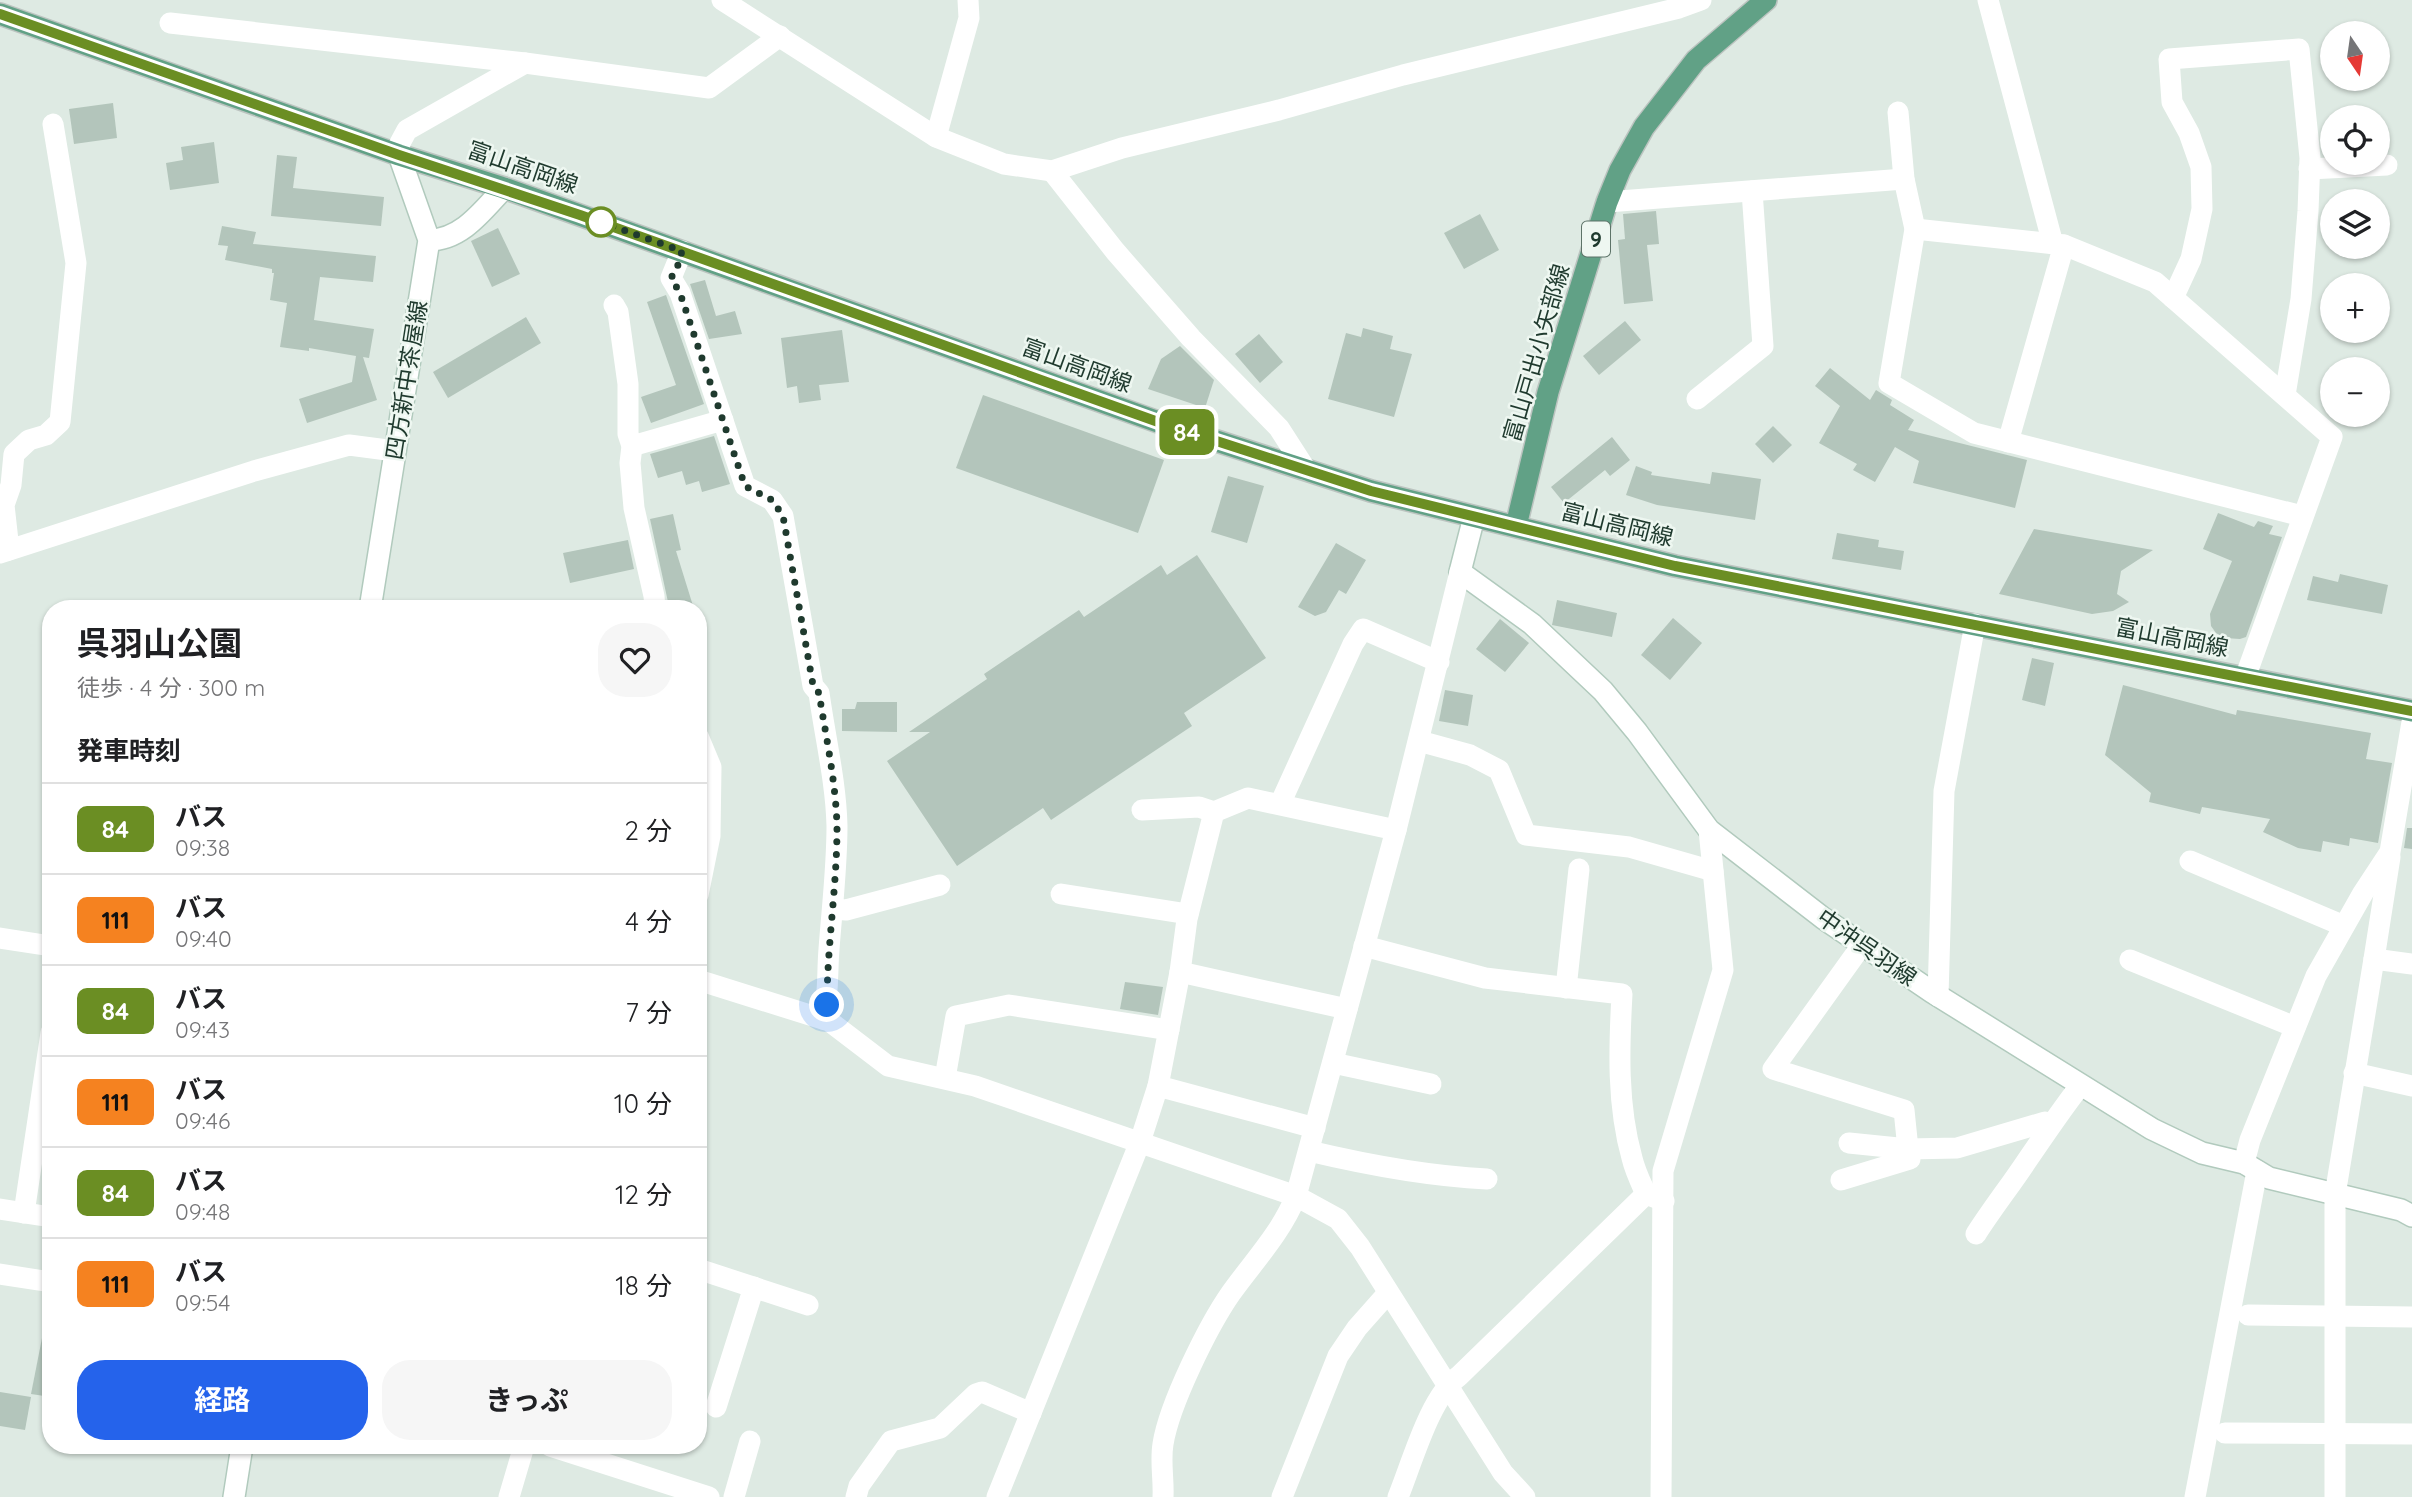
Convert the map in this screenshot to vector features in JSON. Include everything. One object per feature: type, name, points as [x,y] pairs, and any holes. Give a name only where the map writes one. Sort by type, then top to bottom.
[{"type":"main road","name":"富山戸出小矢部線","points":[[1516,526],[1548,392],[1607,202],[1620,170],[1644,127],[1696,60],[1761,1]]},
{"type":"main road","name":"富山高岡線","points":[[0,14],[399,155],[504,188],[1161,423],[1371,491],[1675,566],[2412,711]]},
{"type":"street","points":[[722,0],[936,137],[1004,164],[1052,171],[1122,148],[1213,127],[1403,75],[1679,8],[1701,0]]},
{"type":"street","points":[[936,137],[969,18],[968,0]]},
{"type":"street","points":[[1988,0],[2058,245],[2008,442]]},
{"type":"street","points":[[170,23],[525,63],[709,88],[780,36]]},
{"type":"street","points":[[2173,298],[2191,259],[2202,209],[2201,167],[2189,133],[2172,102],[2169,59],[2299,49],[2309,169],[2301,299],[2285,396]]},
{"type":"street","points":[[399,155],[400,143],[407,130],[525,63]]},
{"type":"street","points":[[1898,112],[1904,179],[1916,229],[1889,383],[1975,433],[2302,516]]},
{"type":"street","points":[[53,124],[76,263],[63,396],[60,422],[46,435],[29,440],[14,454],[11,485],[4,505],[5,551],[254,471],[349,445],[395,451]]},
{"type":"street","name":"四方新中茶屋線","points":[[371,600],[429,240],[399,155]]},
{"type":"street","points":[[2309,169],[2320,168]]},
{"type":"street","points":[[1052,171],[1115,251],[1191,338],[1279,428],[1306,470]]},
{"type":"street","points":[[1607,202],[1904,179]]},
{"type":"street","points":[[429,240],[443,240],[454,235],[480,214],[504,188]]},
{"type":"street","points":[[1697,400],[1763,346],[1752,191]]},
{"type":"street","points":[[1916,229],[2058,245],[2155,282],[2332,437],[2245,678]]},
{"type":"street","points":[[682,251],[671,278],[680,293],[745,486],[772,500],[783,516],[813,685],[819,693],[837,827],[827,1005],[823,1019]]},
{"type":"street","points":[[614,305],[618,312],[628,384],[628,434],[632,446],[630,463],[634,508],[654,600]]},
{"type":"street","points":[[632,446],[723,420]]},
{"type":"street","points":[[1163,1497],[1161,1464],[1164,1441],[1178,1398],[1230,1295],[1272,1241],[1297,1196],[1396,830],[1474,517]]},
{"type":"street","name":"中沖呉羽線","points":[[1460,572],[1532,624],[1603,691],[1637,732],[1709,830],[1823,918],[1938,996],[2080,1086],[2164,1135],[2202,1153],[2251,1167],[2269,1178],[2401,1210],[2412,1216]]},
{"type":"street","points":[[1938,996],[1944,792],[1975,624]]},
{"type":"street","points":[[1280,804],[1353,644],[1363,629],[1439,662]]},
{"type":"street","points":[[2335,1497],[2335,1195],[2412,722]]},
{"type":"street","points":[[1419,741],[1470,755],[1499,769],[1526,835],[1629,847],[1713,871]]},
{"type":"street","points":[[707,757],[711,767],[707,847]]},
{"type":"street","points":[[1142,810],[1199,807],[1214,812],[1248,798],[1396,830]]},
{"type":"street","points":[[997,1497],[1140,1142],[1158,1086],[1188,914],[1214,812]]},
{"type":"street","points":[[1661,1497],[1655,1198],[1723,970],[1709,830]]},
{"type":"street","points":[[2195,1497],[2251,1167],[2250,1140],[2316,976],[2363,893],[2390,852]]},
{"type":"street","points":[[2190,861],[2344,926]]},
{"type":"street","points":[[1566,988],[1579,869]]},
{"type":"street","points":[[833,909],[846,910],[940,885]]},
{"type":"street","points":[[1061,894],[1188,914]]},
{"type":"street","points":[[0,938],[42,945]]},
{"type":"street","points":[[1841,1180],[1910,1159],[1904,1110],[1773,1069],[1862,944]]},
{"type":"street","points":[[1364,946],[1485,978],[1622,994],[1619,1047],[1624,1120],[1632,1159],[1655,1198]]},
{"type":"street","points":[[2374,959],[2412,964]]},
{"type":"street","points":[[2130,960],[2295,1027]]},
{"type":"street","points":[[1180,972],[1347,1009]]},
{"type":"street","points":[[707,983],[823,1019],[888,1066],[945,1078],[1140,1142],[1297,1196],[1338,1219],[1360,1247],[1503,1474],[1525,1497]]},
{"type":"street","points":[[945,1078],[956,1016],[1009,1005],[1169,1030]]},
{"type":"street","points":[[1333,1063],[1431,1084]]},
{"type":"street","points":[[2354,1073],[2412,1086]]},
{"type":"street","points":[[1158,1086],[1315,1128]]},
{"type":"street","points":[[1976,1234],[2051,1122],[2080,1086]]},
{"type":"street","points":[[24,1213],[42,1093]]},
{"type":"street","points":[[1849,1143],[1908,1149],[1957,1148],[2051,1122]]},
{"type":"street","points":[[1309,1151],[1393,1170],[1443,1177],[1487,1179]]},
{"type":"street","points":[[1398,1497],[1435,1404],[1447,1384],[1655,1198]]},
{"type":"street","points":[[0,1209],[42,1216]]},
{"type":"street","points":[[707,1272],[808,1305]]},
{"type":"street","points":[[0,1274],[42,1281]]},
{"type":"street","points":[[716,1407],[754,1287]]},
{"type":"street","points":[[1282,1497],[1338,1356],[1357,1328],[1388,1293]]},
{"type":"street","points":[[2248,1315],[2412,1317]]},
{"type":"street","points":[[856,1497],[859,1486],[891,1441],[940,1428],[976,1394],[982,1392],[1031,1413]]},
{"type":"street","points":[[2225,1433],[2412,1434]]},
{"type":"street","points":[[734,1497],[750,1441]]},
{"type":"street","points":[[234,1497],[241,1454]]},
{"type":"street","points":[[509,1497],[522,1454]]},
{"type":"street","points":[[575,1454],[709,1497]]},
{"type":"building","points":[[113,103],[117,138],[74,144],[69,109]]},
{"type":"building","points":[[214,142],[219,183],[170,190],[166,163],[183,160],[181,147]]},
{"type":"building","points":[[277,155],[297,157],[293,188],[384,197],[381,226],[271,216]]},
{"type":"building","points":[[1656,211],[1659,244],[1647,245],[1653,301],[1624,304],[1618,240],[1625,239],[1623,214]]},
{"type":"building","points":[[1480,214],[1499,250],[1464,269],[1444,233]]},
{"type":"building","points":[[222,226],[256,232],[253,244],[376,256],[373,282],[320,277],[314,320],[374,329],[369,358],[363,357],[377,400],[307,423],[299,399],[352,382],[356,356],[309,348],[309,351],[280,347],[287,303],[270,300],[274,273],[272,269],[225,260],[228,246],[218,245]]},
{"type":"building","points":[[498,228],[520,274],[492,287],[471,241]]},
{"type":"building","points":[[705,280],[716,316],[735,311],[742,334],[709,339],[690,284]]},
{"type":"building","points":[[666,295],[704,404],[651,423],[641,397],[676,385],[647,302]]},
{"type":"building","points":[[526,317],[541,343],[448,398],[433,372]]},
{"type":"building","points":[[1625,321],[1641,340],[1599,375],[1583,356]]},
{"type":"building","points":[[1363,328],[1393,336],[1390,349],[1412,354],[1394,417],[1328,399],[1346,333],[1361,337]]},
{"type":"building","points":[[842,330],[849,382],[819,385],[821,400],[799,403],[797,386],[787,388],[781,338]]},
{"type":"building","points":[[1259,334],[1283,362],[1260,383],[1235,354]]},
{"type":"building","points":[[1180,346],[1214,380],[1205,408],[1148,389],[1161,359]]},
{"type":"building","points":[[1830,368],[1870,400],[1876,390],[1892,400],[1890,405],[1914,420],[1908,430],[2027,460],[2015,508],[1913,483],[1919,461],[1895,447],[1875,482],[1853,470],[1857,464],[1819,443],[1840,406],[1815,386]]},
{"type":"building","points":[[983,395],[1164,460],[1138,533],[956,468]]},
{"type":"building","points":[[1773,426],[1792,445],[1773,463],[1755,444]]},
{"type":"building","points":[[714,436],[730,484],[702,492],[699,481],[686,485],[682,471],[658,478],[650,454]]},
{"type":"building","points":[[1612,437],[1630,460],[1610,476],[1605,470],[1564,503],[1551,487]]},
{"type":"building","points":[[1636,466],[1652,472],[1651,475],[1710,484],[1712,472],[1761,479],[1755,520],[1657,505],[1626,495]]},
{"type":"building","points":[[1228,476],[1264,486],[1247,543],[1211,532]]},
{"type":"building","points":[[2218,513],[2254,527],[2258,521],[2273,526],[2269,534],[2282,537],[2246,637],[2240,639],[2225,638],[2211,626],[2210,614],[2232,561],[2203,549]]},
{"type":"building","points":[[673,514],[681,550],[676,551],[691,600],[668,600],[650,519]]},
{"type":"building","points":[[2034,529],[2153,550],[2121,571],[2117,594],[2129,602],[2113,611],[2092,614],[1999,594]]},
{"type":"building","points":[[1837,533],[1879,540],[1878,547],[1904,551],[1901,570],[1832,559]]},
{"type":"building","points":[[628,540],[634,569],[570,583],[563,553]]},
{"type":"building","points":[[1336,543],[1366,560],[1346,594],[1339,590],[1326,612],[1315,616],[1298,607]]},
{"type":"building","points":[[1197,555],[1266,658],[1184,713],[1192,726],[1051,820],[1043,808],[957,866],[887,761],[930,732],[909,732],[987,679],[984,674],[1079,610],[1084,617],[1161,565],[1167,575]]},
{"type":"building","points":[[2340,574],[2388,585],[2382,614],[2307,600],[2313,576],[2338,582]]},
{"type":"building","points":[[1557,600],[1617,613],[1612,637],[1552,625]]},
{"type":"building","points":[[1673,618],[1702,643],[1670,680],[1641,655]]},
{"type":"building","points":[[1500,619],[1529,643],[1505,672],[1476,649]]},
{"type":"building","points":[[2032,658],[2054,663],[2045,706],[2022,700]]},
{"type":"building","points":[[2123,685],[2236,715],[2237,710],[2371,733],[2366,759],[2392,763],[2378,843],[2350,838],[2349,846],[2323,841],[2321,852],[2298,848],[2263,832],[2270,819],[2202,807],[2200,814],[2149,802],[2151,793],[2105,755]]},
{"type":"building","points":[[1445,690],[1473,695],[1468,726],[1439,721]]},
{"type":"building","points":[[857,702],[897,702],[897,732],[842,731],[842,709],[855,709]]},
{"type":"building","points":[[2407,828],[2412,828],[2412,849],[2404,848]]},
{"type":"building","points":[[1125,982],[1163,987],[1158,1015],[1120,1009]]},
{"type":"building","points":[[42,1338],[42,1396],[31,1394]]},
{"type":"building","points":[[0,1392],[31,1397],[25,1430],[0,1426]]},
{"type":"bus line","name":"84","points":[[0,14],[399,155],[580,215],[1161,423],[1371,491],[1675,566],[2412,711]]},
{"type":"route","points":[[601,222],[682,251],[671,278],[680,293],[745,486],[772,500],[783,516],[813,685],[819,693],[835,800],[835,892],[827,969],[827,1005]]}]
